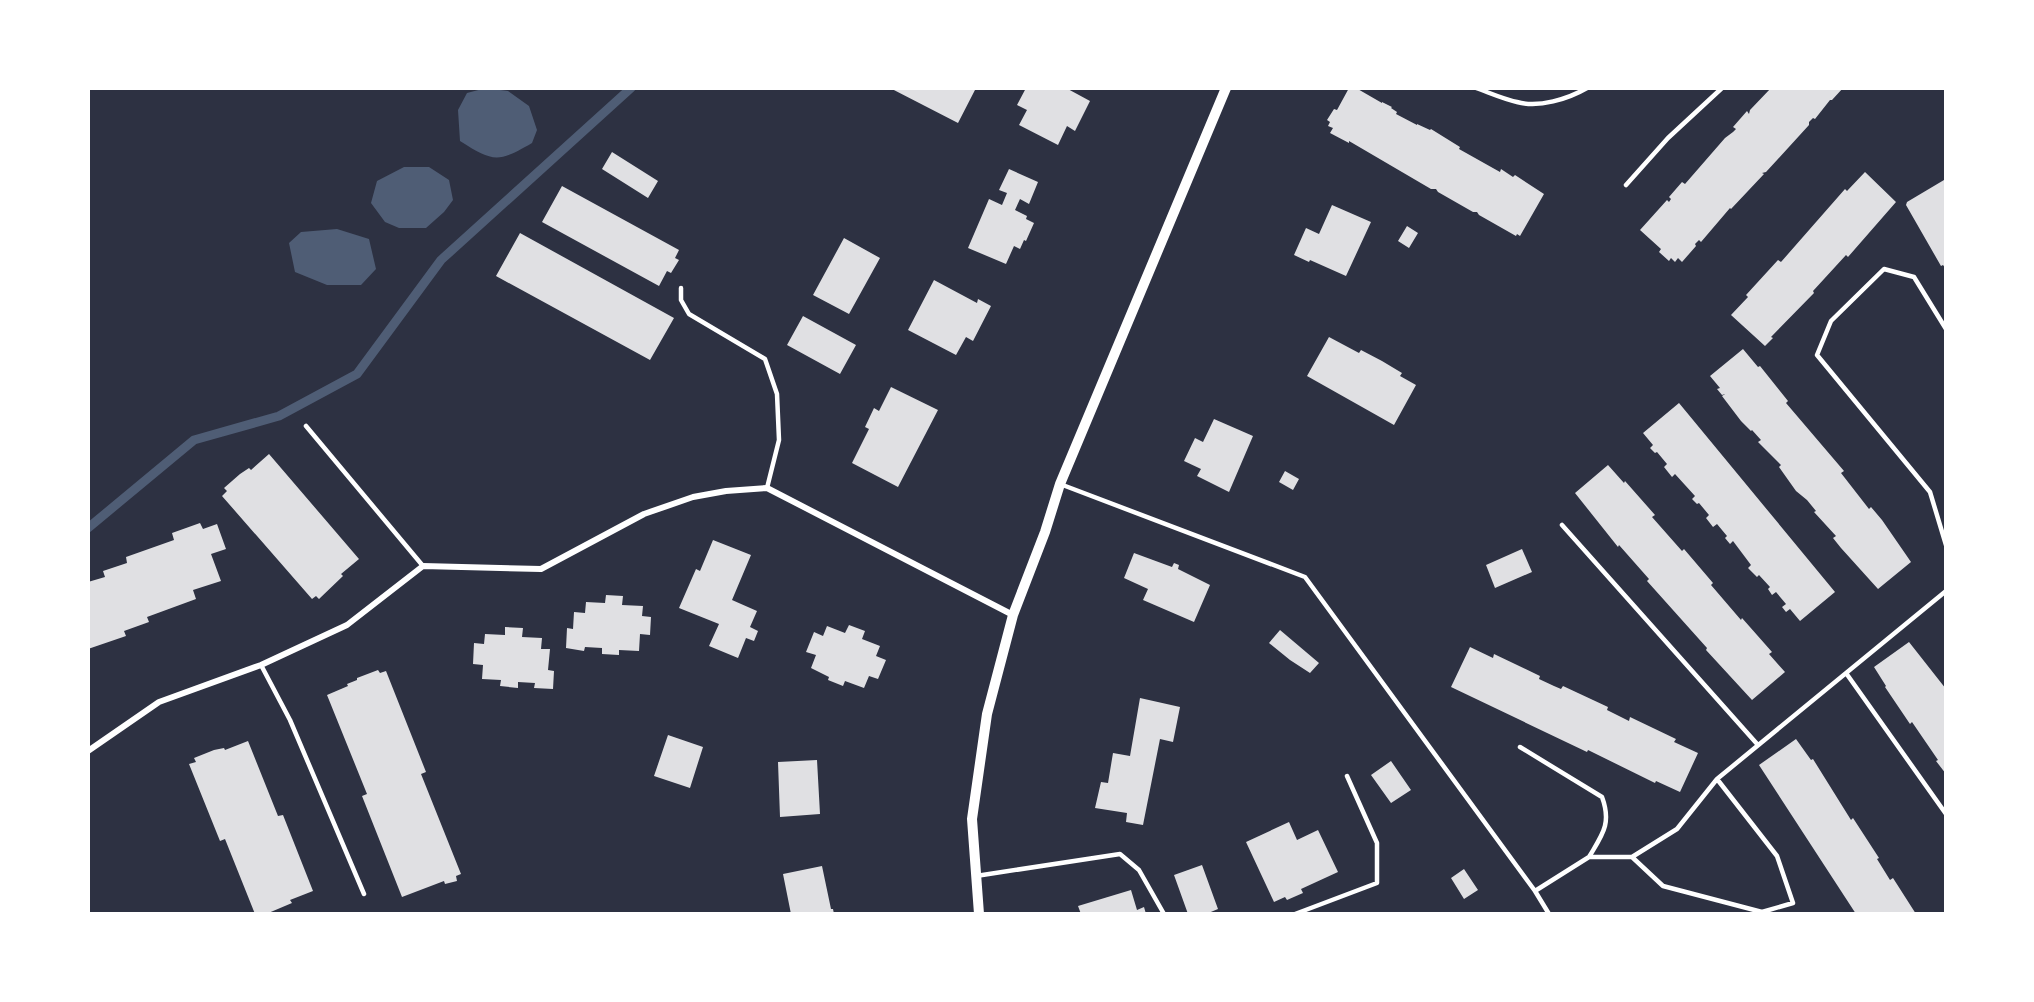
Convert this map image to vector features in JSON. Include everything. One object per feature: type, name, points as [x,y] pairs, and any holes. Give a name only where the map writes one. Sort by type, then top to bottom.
[{"type":"street","points":[[979,914],[972,819],[987,714],[1013,615],[1045,532],[1060,484],[1226,88]]},
{"type":"street","points":[[88,752],[159,702],[261,665],[347,625],[423,566],[541,569],[644,514],[693,497],[726,491],[766,488],[1013,615]]},
{"type":"lane","points":[[1476,88],[1519,103],[1542,103],[1578,93],[1587,88]]},
{"type":"lane","points":[[1626,184],[1668,138],[1722,88]]},
{"type":"lane","points":[[1946,329],[1914,277],[1884,270],[1831,321],[1817,355],[1930,492],[1946,545]]},
{"type":"lane","points":[[681,288],[681,300],[688,314],[765,359],[777,394],[779,440],[766,488]]},
{"type":"lane","points":[[306,426],[423,566]]},
{"type":"lane","points":[[1060,484],[1305,577],[1535,891],[1549,914]]},
{"type":"lane","points":[[1562,525],[1758,745]]},
{"type":"lane","points":[[1589,857],[1632,857],[1677,829],[1717,779],[1946,591]]},
{"type":"lane","points":[[261,665],[290,720],[364,894]]},
{"type":"lane","points":[[1846,673],[1946,814]]},
{"type":"lane","points":[[1520,747],[1602,797],[1606,809],[1607,822],[1589,857],[1535,891]]},
{"type":"lane","points":[[1295,914],[1377,883],[1377,843],[1347,776]]},
{"type":"lane","points":[[1632,857],[1663,886],[1762,912],[1793,903],[1777,856],[1717,779]]},
{"type":"lane","points":[[976,876],[1120,854],[1139,870],[1164,914]]},
{"type":"water","points":[[486,88],[508,91],[529,106],[537,130],[532,143],[511,154],[496,157],[480,153],[460,141],[458,110],[467,93]]},
{"type":"water","points":[[404,167],[429,167],[449,180],[453,200],[444,212],[426,228],[399,228],[385,222],[371,203],[377,181]]},
{"type":"water","points":[[337,229],[369,239],[376,269],[361,285],[327,285],[295,272],[289,243],[301,232]]},
{"type":"building","points":[[890,88],[976,88],[958,123]]},
{"type":"building","points":[[1026,88],[1066,88],[1090,101],[1075,131],[1067,126],[1058,145],[1019,125],[1027,110],[1017,105]]},
{"type":"building","points":[[1349,88],[1356,88],[1392,107],[1397,112],[1396,114],[1417,125],[1431,129],[1460,147],[1459,149],[1500,172],[1501,169],[1513,177],[1515,175],[1544,194],[1520,236],[1517,234],[1516,236],[1477,212],[1473,212],[1436,189],[1431,189],[1349,141],[1349,143],[1330,133],[1333,128],[1328,126],[1330,122],[1327,120],[1334,109],[1337,110]]},
{"type":"building","points":[[1771,88],[1843,88],[1815,119],[1809,122],[1809,125],[1766,172],[1762,173],[1764,174],[1730,208],[1701,242],[1699,240],[1695,244],[1696,246],[1682,262],[1678,258],[1675,262],[1671,258],[1669,261],[1659,252],[1661,249],[1640,230],[1667,200],[1669,202],[1671,199],[1669,197],[1682,182],[1685,184],[1725,138],[1736,129],[1733,127],[1747,111],[1749,114],[1750,110]]},
{"type":"building","points":[[612,152],[658,181],[648,198],[602,169]]},
{"type":"building","points":[[1009,169],[1038,182],[1029,204],[1020,199],[1015,210],[1027,216],[1026,219],[1034,223],[1020,249],[1014,246],[1006,264],[968,248],[989,199],[1002,205],[1007,193],[999,190]]},
{"type":"building","points":[[1865,172],[1896,202],[1765,346],[1731,315],[1778,260],[1781,262],[1845,189],[1847,191]]},
{"type":"building","points":[[1944,180],[1946,183],[1946,269],[1943,265],[1941,266],[1906,205],[1907,202]]},
{"type":"building","points":[[562,186],[679,250],[675,258],[679,260],[671,273],[667,271],[659,286],[542,222]]},
{"type":"building","points":[[1332,205],[1371,222],[1346,276],[1294,255],[1306,228],[1319,234]]},
{"type":"building","points":[[1407,226],[1418,233],[1409,248],[1398,241]]},
{"type":"building","points":[[520,233],[674,318],[650,360],[496,276]]},
{"type":"building","points":[[844,238],[880,258],[849,314],[813,295]]},
{"type":"building","points":[[934,280],[977,303],[978,299],[991,306],[973,341],[966,337],[956,355],[908,330]]},
{"type":"building","points":[[803,316],[856,345],[840,374],[787,345]]},
{"type":"building","points":[[1329,337],[1359,353],[1361,350],[1382,361],[1402,373],[1400,376],[1416,385],[1394,425],[1307,376]]},
{"type":"building","points":[[1743,349],[1758,367],[1760,366],[1788,401],[1786,403],[1844,471],[1841,473],[1869,509],[1871,507],[1882,520],[1911,562],[1878,589],[1841,548],[1833,538],[1836,536],[1814,512],[1816,511],[1807,500],[1796,491],[1779,467],[1781,465],[1758,442],[1761,440],[1752,430],[1741,421],[1722,396],[1725,394],[1722,395],[1717,389],[1720,388],[1710,376]]},
{"type":"building","points":[[891,387],[938,410],[898,487],[852,463],[869,429],[865,427],[874,408],[879,411]]},
{"type":"building","points":[[1679,403],[1835,592],[1800,621],[1790,609],[1786,612],[1782,607],[1786,604],[1776,592],[1772,595],[1768,589],[1770,587],[1759,575],[1757,577],[1748,568],[1751,565],[1733,541],[1730,544],[1725,538],[1727,536],[1717,524],[1713,527],[1706,518],[1709,515],[1699,503],[1697,504],[1692,499],[1695,496],[1675,474],[1672,477],[1664,467],[1667,464],[1657,452],[1655,453],[1650,448],[1653,445],[1643,433]]},
{"type":"building","points":[[1214,419],[1253,436],[1229,492],[1197,476],[1201,469],[1184,461],[1195,438],[1203,442]]},
{"type":"building","points":[[269,454],[359,559],[341,574],[343,576],[319,599],[316,596],[312,599],[222,496],[227,491],[224,488],[249,468],[251,470]]},
{"type":"building","points":[[1608,465],[1655,515],[1652,517],[1682,551],[1684,549],[1713,583],[1711,585],[1772,652],[1769,654],[1785,672],[1752,700],[1647,581],[1649,579],[1619,545],[1618,547],[1575,493]]},
{"type":"building","points":[[1285,471],[1299,479],[1293,490],[1279,482]]},
{"type":"building","points":[[200,523],[203,529],[217,524],[226,549],[211,554],[221,581],[193,590],[196,599],[147,617],[149,622],[124,631],[126,636],[88,649],[88,582],[105,577],[103,571],[127,563],[126,557],[174,540],[172,533]]},
{"type":"building","points":[[713,540],[751,555],[732,600],[757,611],[750,627],[758,631],[754,641],[746,638],[738,658],[709,646],[719,624],[679,608],[696,569],[700,571]]},
{"type":"building","points":[[1522,549],[1532,572],[1495,588],[1486,565]]},
{"type":"building","points":[[1134,553],[1172,567],[1174,563],[1179,565],[1178,569],[1210,585],[1194,622],[1143,600],[1148,589],[1124,578]]},
{"type":"building","points":[[606,595],[623,596],[622,605],[643,606],[642,616],[651,617],[650,635],[640,634],[639,651],[619,650],[619,655],[602,654],[602,648],[585,647],[584,651],[566,648],[567,628],[573,629],[574,612],[585,613],[586,602],[605,603]]},
{"type":"building","points":[[849,625],[865,631],[862,639],[880,646],[876,656],[886,660],[878,679],[869,676],[864,688],[845,681],[843,686],[828,680],[829,677],[811,668],[816,655],[806,652],[814,632],[823,636],[827,626],[845,633]]},
{"type":"building","points":[[505,627],[523,628],[522,637],[542,638],[541,649],[550,649],[548,670],[554,671],[553,689],[534,688],[535,683],[518,682],[518,688],[500,686],[501,680],[482,679],[483,665],[473,664],[474,643],[484,644],[485,634],[505,635]]},
{"type":"building","points":[[1280,630],[1319,663],[1310,673],[1269,643]]},
{"type":"building","points":[[1909,642],[1946,689],[1946,774],[1912,722],[1910,724],[1885,687],[1874,667]]},
{"type":"building","points":[[1470,647],[1493,658],[1494,654],[1561,689],[1563,686],[1608,707],[1607,710],[1629,721],[1630,717],[1676,739],[1674,742],[1698,753],[1680,792],[1656,781],[1655,783],[1588,750],[1587,752],[1451,687]]},
{"type":"building","points":[[378,670],[380,673],[386,671],[426,772],[421,774],[461,874],[456,876],[457,881],[445,884],[444,881],[402,897],[362,796],[367,794],[327,695],[348,686],[347,684],[357,678]]},
{"type":"building","points":[[1140,698],[1180,707],[1173,742],[1160,739],[1143,825],[1126,822],[1127,813],[1095,808],[1101,782],[1108,783],[1113,753],[1130,756]]},
{"type":"building","points":[[668,735],[703,747],[690,788],[654,776]]},
{"type":"building","points":[[1796,739],[1811,760],[1813,759],[1851,820],[1853,818],[1879,858],[1877,859],[1890,880],[1893,878],[1916,914],[1856,914],[1759,765]]},
{"type":"building","points":[[248,741],[278,816],[283,815],[313,891],[290,900],[292,903],[266,914],[261,912],[255,914],[225,839],[220,841],[189,764],[196,762],[194,758],[214,750],[224,748],[225,750]]},
{"type":"building","points":[[817,760],[820,814],[780,817],[778,762]]},
{"type":"building","points":[[1391,761],[1411,790],[1391,803],[1371,775]]},
{"type":"building","points":[[1289,822],[1297,840],[1318,830],[1338,872],[1301,889],[1303,893],[1287,900],[1285,897],[1274,902],[1246,842]]},
{"type":"building","points":[[1202,865],[1218,909],[1206,914],[1188,914],[1174,875]]},
{"type":"building","points":[[822,866],[834,914],[791,914],[783,874]]},
{"type":"building","points":[[1464,869],[1478,890],[1464,899],[1451,878]]},
{"type":"building","points":[[1131,890],[1137,910],[1144,907],[1146,914],[1081,914],[1078,906]]},
{"type":"waterway","points":[[88,528],[194,440],[279,416],[357,374],[441,260],[631,88]]}]
